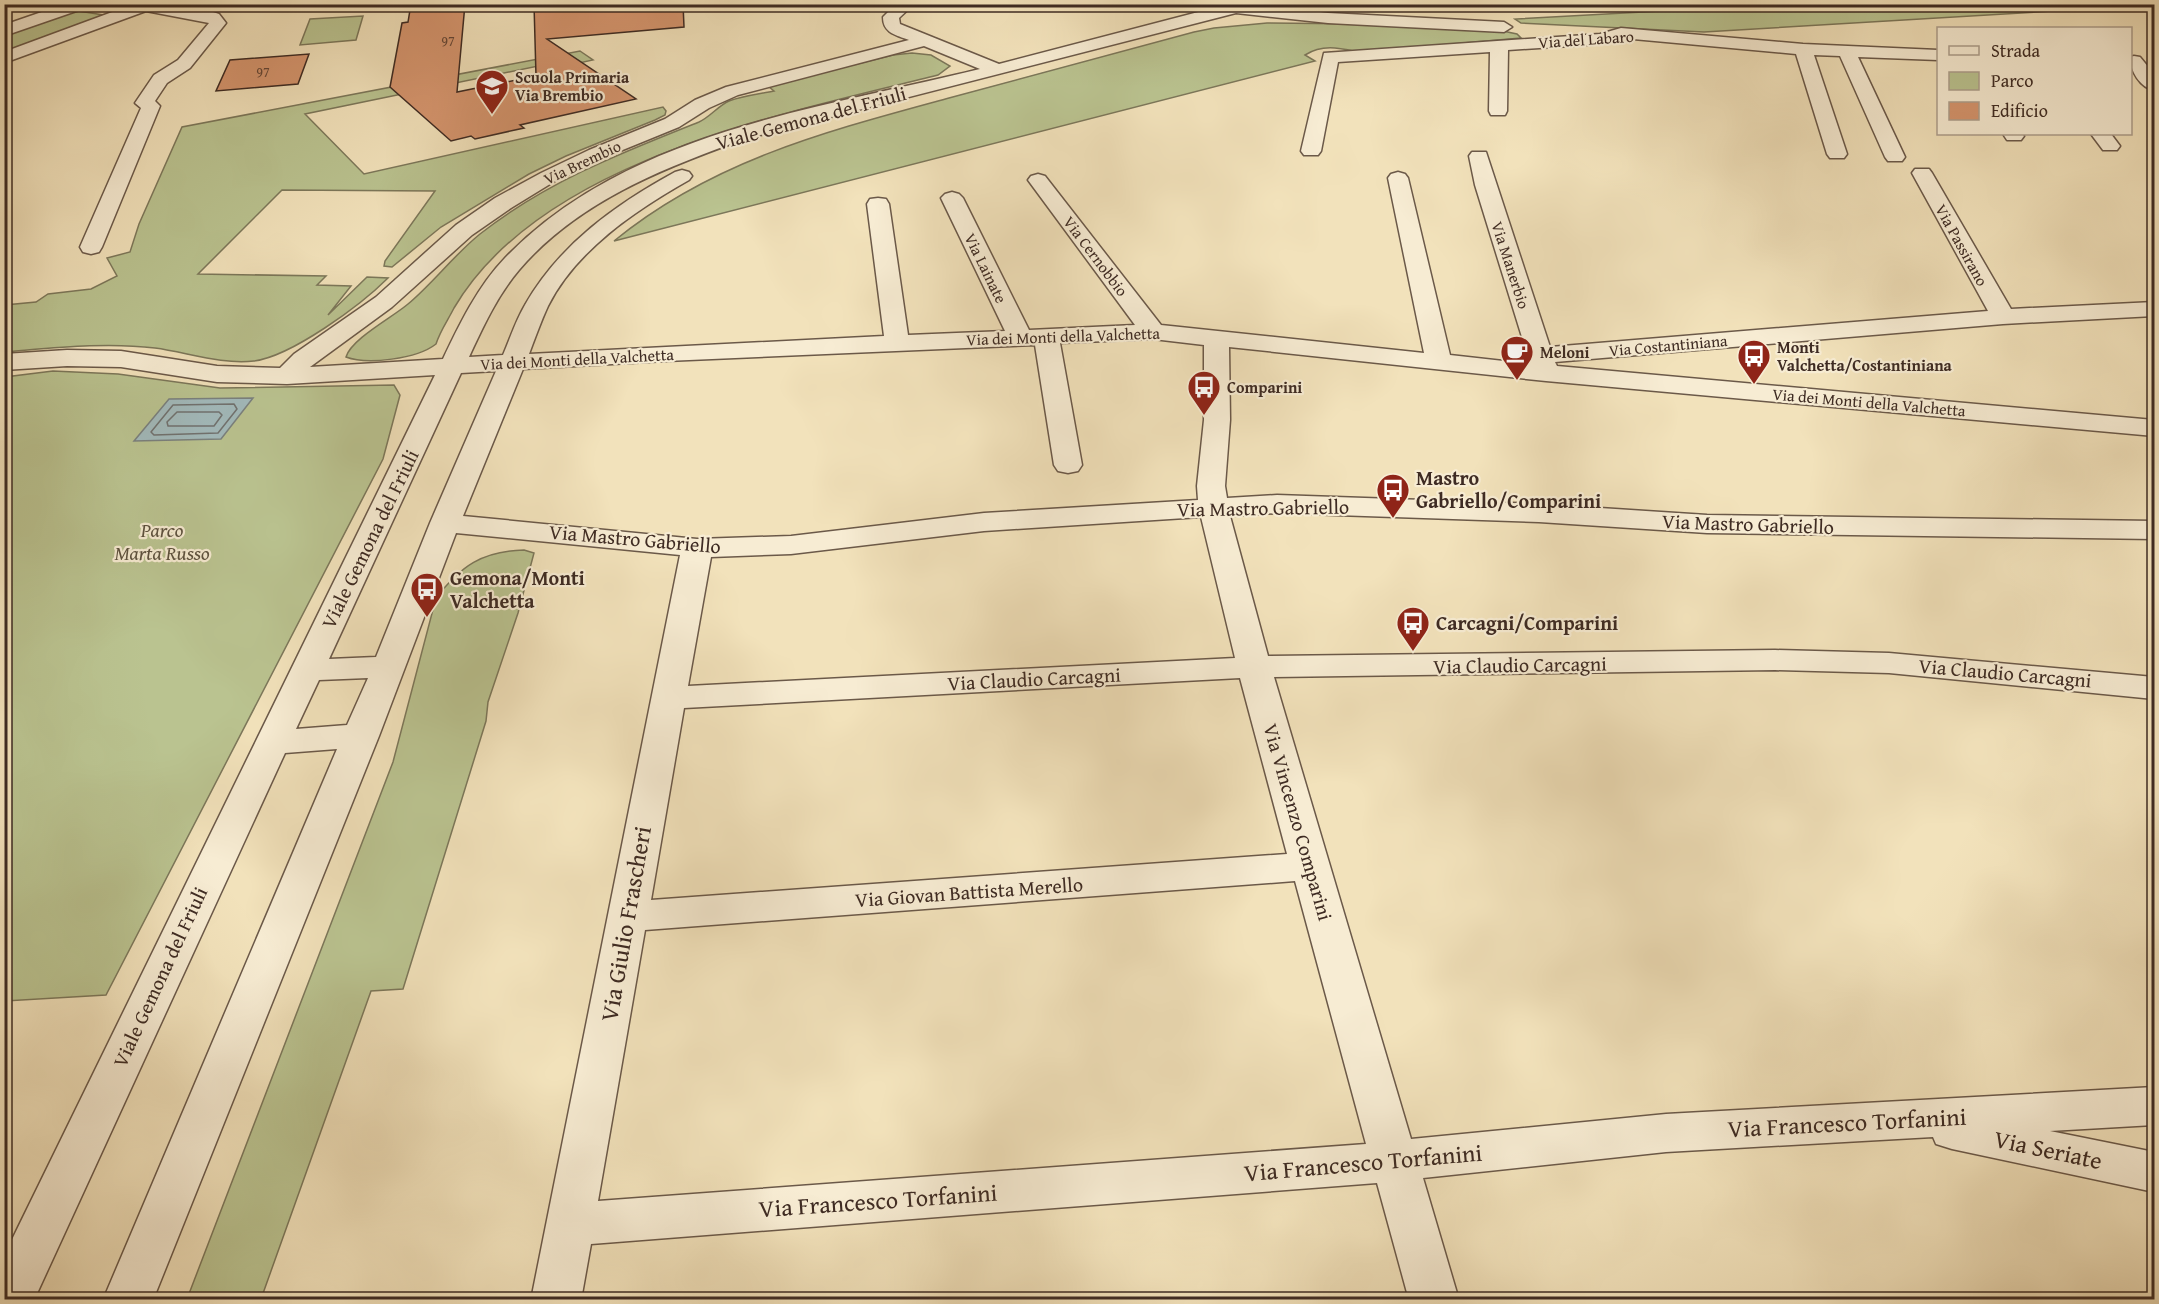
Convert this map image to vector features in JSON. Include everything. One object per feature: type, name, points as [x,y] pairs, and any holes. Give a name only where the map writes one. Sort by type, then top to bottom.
[{"type":"street","points":[[22,8],[42,4]]},
{"type":"street","points":[[906,4],[891,17],[891,24],[904,34],[998,70]]},
{"type":"street","points":[[4,58],[147,5],[213,17],[218,23],[184,64],[160,79],[144,103],[151,106],[91,247]]},
{"type":"street","points":[[4,31],[70,6]]},
{"type":"street","points":[[1241,6],[1328,18],[1500,19],[1621,33]]},
{"type":"street","name":"Viale Gemona del Friuli","points":[[9,1299],[272,742],[482,305],[506,272],[538,238],[601,194],[671,160],[744,133],[998,70],[1241,6]]},
{"type":"street","name":"Via del Labaro","points":[[1311,151],[1330,57],[1602,39],[1621,33],[1803,49],[1937,55]]},
{"type":"street","name":"Via Brembio","points":[[287,376],[312,352],[384,302],[454,238],[503,203],[565,169],[672,123],[715,98],[748,86],[925,41]]},
{"type":"street","points":[[1498,111],[1499,45]]},
{"type":"street","points":[[1803,49],[1837,154]]},
{"type":"street","points":[[1847,52],[1895,157]]},
{"type":"street","points":[[2132,61],[2154,61]]},
{"type":"street","points":[[2132,61],[2154,85]]},
{"type":"street","name":"Viale Gemona del Friuli","points":[[128,1299],[534,310],[556,275],[576,251],[600,229],[651,194],[702,166],[765,140],[998,70]]},
{"type":"street","name":"Via Manerbio","points":[[1479,156],[1485,185],[1543,364]]},
{"type":"street","name":"Via Passirano","points":[[1922,174],[2002,317]]},
{"type":"street","points":[[1398,178],[1439,362]]},
{"type":"street","name":"Via Cernobbio","points":[[1038,180],[1153,332]]},
{"type":"street","name":"Via Lainate","points":[[952,198],[1033,337],[1068,465]]},
{"type":"street","points":[[878,204],[897,343]]},
{"type":"street","name":"Via Costantiniana","points":[[1543,364],[2002,317],[2154,309]]},
{"type":"street","name":"Via dei Monti della Valchetta","points":[[4,362],[67,358],[121,359],[217,374],[287,376],[514,362],[1153,332],[1439,362],[1543,364],[2154,428]]},
{"type":"street","name":"Via Vincenzo Comparini","points":[[1216,338],[1217,420],[1211,486],[1213,507],[1254,667],[1434,1299]]},
{"type":"street","name":"Via Mastro Gabriello","points":[[445,523],[697,548],[792,545],[984,522],[1213,507],[1297,504],[1539,513],[1707,524],[2154,530]]},
{"type":"street","name":"Via Giulio Frascheri","points":[[555,1299],[697,548]]},
{"type":"street","name":"Via Claudio Carcagni","points":[[668,698],[1254,667],[1821,661],[1947,668],[2154,687]]},
{"type":"street","points":[[308,670],[389,667]]},
{"type":"street","points":[[272,742],[361,736]]},
{"type":"street","name":"Via Giovan Battista Merello","points":[[627,917],[1310,866]]},
{"type":"street","name":"Via Francesco Torfanini","points":[[571,1224],[1396,1161],[1666,1133],[2154,1106]]},
{"type":"street","name":"Via Seriate","points":[[1906,1121],[2154,1172]]},
{"type":"green space","points":[[1787,4],[2154,5],[1704,32],[1521,23],[1515,19]]},
{"type":"green space","points":[[72,10],[110,16],[5,53],[4,34]]},
{"type":"green space","points":[[363,16],[356,40],[300,45],[310,19]]},
{"type":"green space","points":[[1267,23],[1362,24],[1498,30],[1517,34],[1521,38],[1358,52],[1338,48],[1318,49],[1305,55],[1315,61],[614,241],[652,213],[691,189],[732,169],[816,136],[1194,32]]},
{"type":"green space","points":[[580,51],[593,60],[579,63],[572,59],[305,114],[364,174],[663,107],[666,111],[665,115],[655,120],[566,156],[529,174],[441,227],[392,267],[384,266],[385,261],[435,191],[282,190],[198,274],[326,276],[317,285],[351,286],[328,315],[367,277],[388,278],[344,315],[287,350],[270,357],[242,362],[136,346],[80,346],[5,352],[5,305],[36,302],[48,294],[91,289],[117,276],[107,258],[130,252],[139,224],[182,127]]},
{"type":"green space","points":[[912,53],[931,55],[950,66],[938,75],[809,107],[740,127],[670,151],[605,180],[545,215],[493,257],[454,308],[436,344],[417,353],[392,359],[366,360],[346,357],[356,343],[408,304],[480,234],[531,199],[558,184],[613,157],[699,122],[729,101],[774,91],[768,86],[893,55]]},
{"type":"green space","name":"Parco Marta Russo","points":[[53,371],[118,374],[220,388],[394,385],[400,395],[383,459],[106,995],[5,1001],[5,377]]},
{"type":"green space","points":[[524,550],[534,553],[518,613],[488,702],[486,721],[403,989],[371,991],[261,1299],[187,1299],[393,762],[436,598],[454,577],[474,562],[496,553]]},
{"type":"water","points":[[253,398],[221,439],[134,441],[169,399]]},
{"type":"building","points":[[411,4],[465,4],[457,92],[536,76],[534,4],[683,4],[684,27],[547,39],[636,99],[520,125],[524,128],[475,139],[471,136],[451,141],[390,87],[402,23],[408,22]]},
{"type":"building","points":[[309,54],[298,84],[216,91],[230,60]]},
{"type":"place","name":"Scuola Primaria Via Brembio","points":[[492,115]]},
{"type":"place","name":"Meloni","points":[[1517,381]]},
{"type":"place","name":"Monti Valchetta/Costantiniana","points":[[1754,385]]},
{"type":"place","name":"Comparini","points":[[1204,416]]},
{"type":"place","name":"Mastro Gabriello/Comparini","points":[[1393,519]]},
{"type":"place","name":"Gemona/Monti Valchetta","points":[[427,618]]},
{"type":"place","name":"Carcagni/Comparini","points":[[1413,652]]}]
